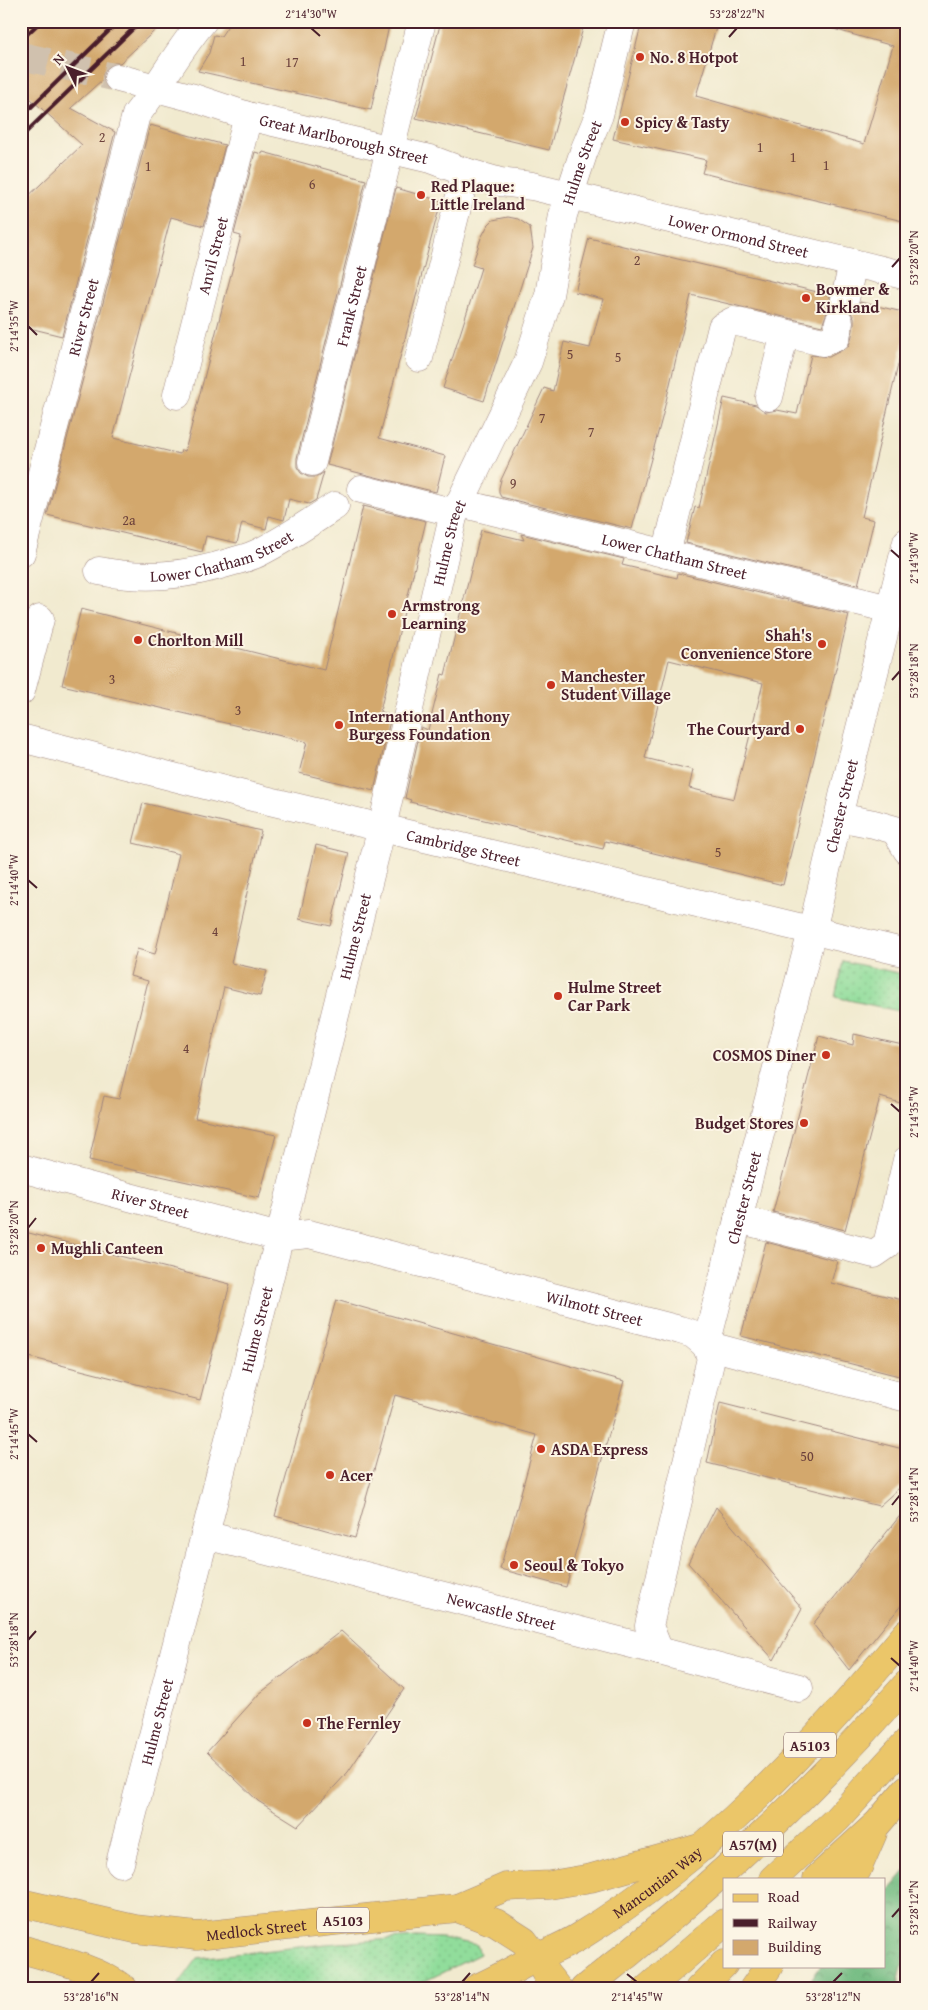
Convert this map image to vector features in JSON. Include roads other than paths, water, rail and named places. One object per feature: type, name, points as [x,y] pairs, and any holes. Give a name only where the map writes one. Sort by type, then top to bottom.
[{"type":"main road","name":"Mancunian Way","points":[[537,1958],[582,1935],[652,1887],[703,1847],[782,1773],[822,1732],[907,1633]]},
{"type":"main road","name":"Mancunian Way","points":[[584,1989],[686,1906],[742,1854],[804,1794],[907,1684]]},
{"type":"main road","name":"A57(M)","points":[[774,1878],[837,1819],[907,1742]]},
{"type":"main road","points":[[818,1878],[878,1823],[907,1789]]},
{"type":"main road","points":[[852,1878],[878,1823]]},
{"type":"main road","points":[[457,1908],[506,1887],[544,1886],[591,1878],[703,1847]]},
{"type":"main road","name":"Medlock Street","points":[[21,1903],[135,1929],[197,1936],[457,1908],[496,1923],[524,1941],[537,1958]]},
{"type":"main road","points":[[647,1989],[723,1924]]},
{"type":"main road","points":[[21,1949],[48,1955],[93,1972],[124,1989]]},
{"type":"main road","name":"A5103","points":[[475,1989],[537,1958],[546,1974],[558,1989]]},
{"type":"main road","points":[[699,1989],[723,1965]]},
{"type":"main road","points":[[753,1989],[768,1968]]},
{"type":"street","name":"River Street","points":[[21,553],[136,115],[157,87],[161,76],[203,21]]},
{"type":"street","name":"Frank Street","points":[[312,462],[422,21]]},
{"type":"street","name":"Hulme Street","points":[[120,1863],[382,827],[453,517],[452,506],[528,362],[549,295],[560,230],[584,151],[599,115],[622,21]]},
{"type":"street","name":"Great Marlborough Street","points":[[118,78],[157,87],[248,116],[430,159],[500,182],[532,186],[570,195]]},
{"type":"street","name":"Anvil Street","points":[[177,395],[248,116]]},
{"type":"street","points":[[419,358],[466,172]]},
{"type":"street","name":"Lower Ormond Street","points":[[570,195],[907,276]]},
{"type":"street","points":[[666,554],[722,327],[733,321],[823,342],[836,337],[853,263]]},
{"type":"street","points":[[769,397],[785,333]]},
{"type":"street","name":"Lower Chatham Street","points":[[361,489],[452,506],[666,554],[890,609]]},
{"type":"street","name":"Lower Chatham Street","points":[[99,571],[126,576],[161,576],[206,570],[259,553],[306,526],[335,506]]},
{"type":"street","name":"Chester Street","points":[[659,1651],[649,1626],[711,1358],[706,1345],[812,931],[838,818],[907,542]]},
{"type":"street","points":[[21,691],[40,619]]},
{"type":"street","name":"Cambridge Street","points":[[21,738],[244,795],[907,953]]},
{"type":"street","points":[[838,818],[874,824],[895,830],[907,850]]},
{"type":"street","points":[[738,1219],[874,1254],[887,1245],[907,1160]]},
{"type":"street","name":"River Street","points":[[21,1168],[279,1237]]},
{"type":"street","name":"Wilmott Street","points":[[279,1237],[309,1234],[318,1236],[687,1332],[693,1334],[706,1345],[907,1398]]},
{"type":"street","name":"Newcastle Street","points":[[204,1535],[799,1688]]},
{"type":"tunnel","points":[[21,56],[118,78]]},
{"type":"railway","points":[[21,40],[41,21]]},
{"type":"railway","points":[[21,117],[119,21]]},
{"type":"railway","points":[[21,137],[141,21]]},
{"type":"place","name":"No. 8 Hotpot","points":[[640,57]]},
{"type":"place","name":"Spicy & Tasty","points":[[625,122]]},
{"type":"place","name":"Red Plaque: Little Ireland","points":[[421,195]]},
{"type":"place","name":"Bowmer & Kirkland","points":[[806,298]]},
{"type":"place","name":"Armstrong Learning","points":[[392,614]]},
{"type":"place","name":"Chorlton Mill","points":[[138,640]]},
{"type":"place","name":"Shah's Convenience Store","points":[[822,644]]},
{"type":"place","name":"Manchester Student Village","points":[[551,685]]},
{"type":"place","name":"International Anthony Burgess Foundation","points":[[339,725]]},
{"type":"place","name":"The Courtyard","points":[[800,729]]},
{"type":"place","name":"Hulme Street Car Park","points":[[558,996]]},
{"type":"place","name":"COSMOS Diner","points":[[826,1055]]},
{"type":"place","name":"Budget Stores","points":[[804,1123]]},
{"type":"place","name":"Mughli Canteen","points":[[41,1248]]},
{"type":"place","name":"ASDA Express","points":[[541,1449]]},
{"type":"place","name":"Acer","points":[[330,1475]]},
{"type":"place","name":"Seoul & Tokyo","points":[[514,1565]]},
{"type":"place","name":"The Fernley","points":[[307,1723]]}]
